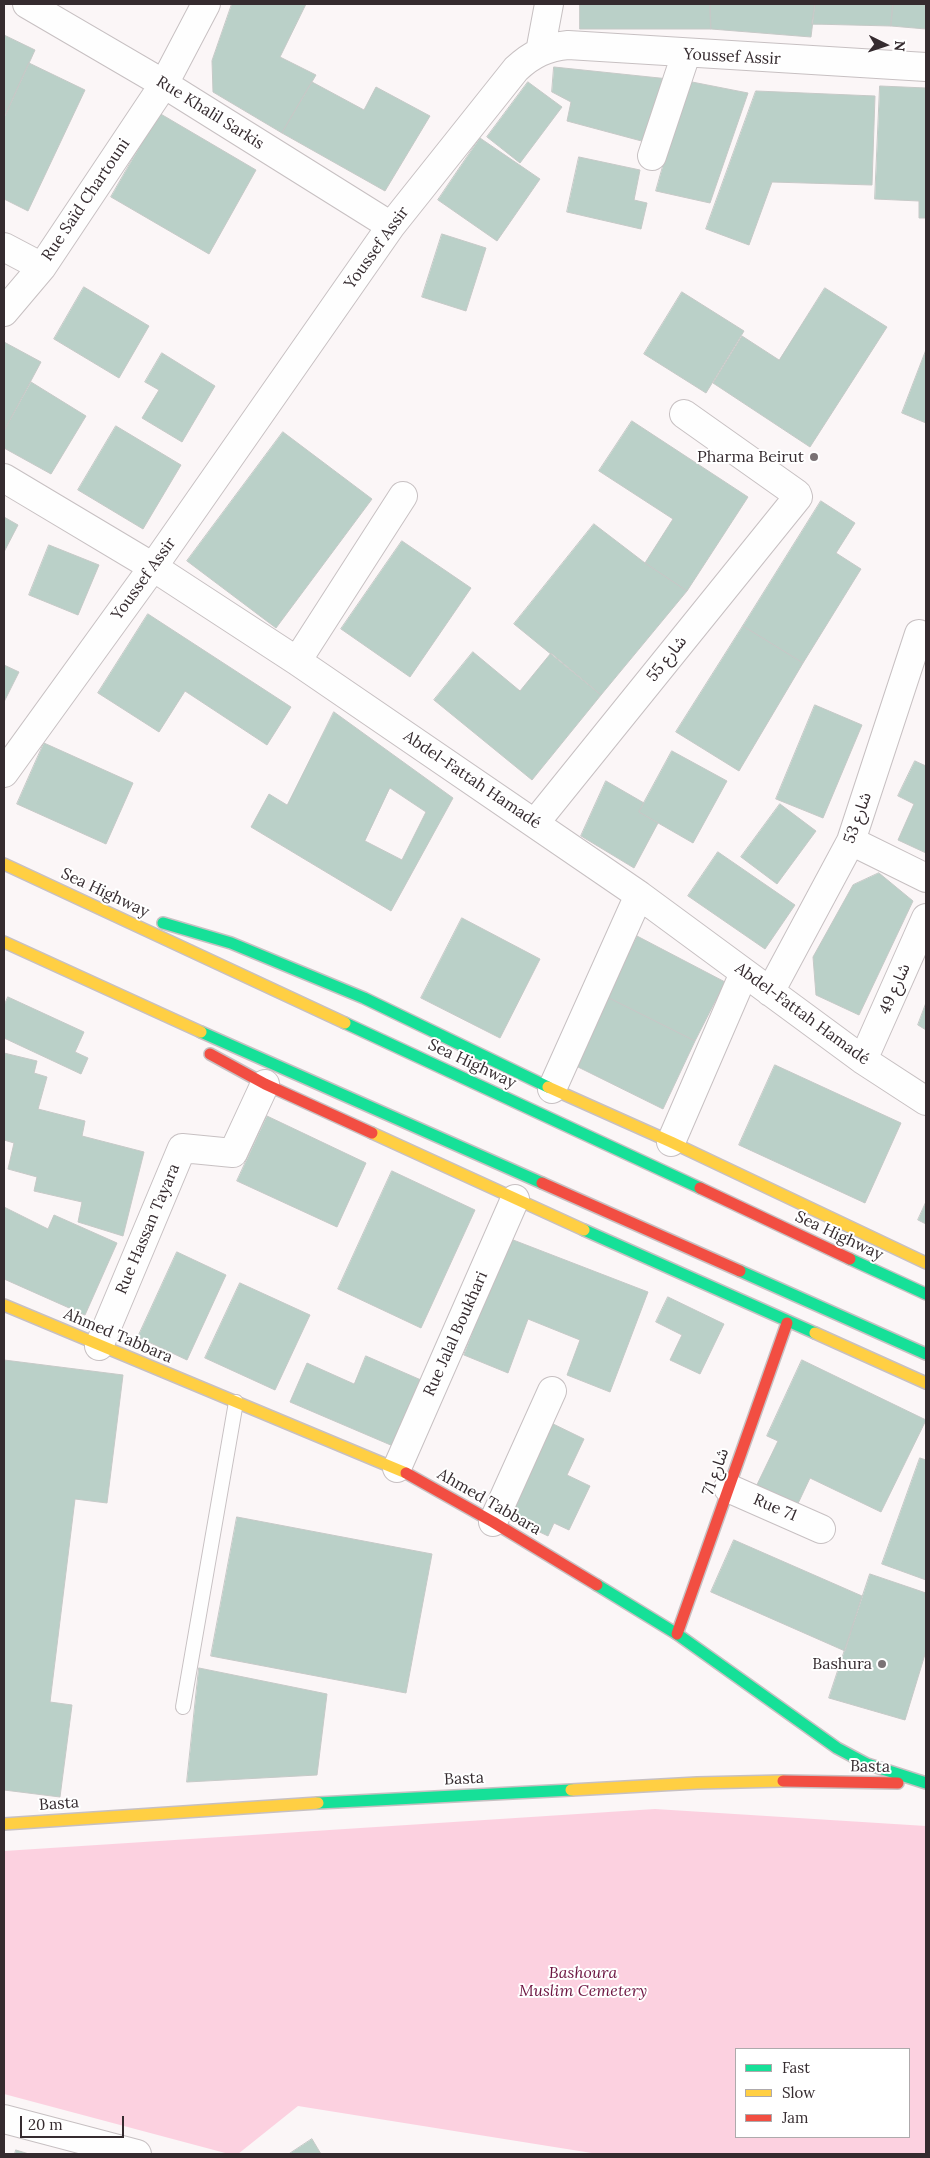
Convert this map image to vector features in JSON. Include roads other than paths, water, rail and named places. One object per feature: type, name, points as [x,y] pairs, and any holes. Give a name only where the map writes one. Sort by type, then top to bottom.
[{"type":"main road","name":"Sea Highway","points":[[4,864],[926,1294]]},
{"type":"main road","points":[[71,895],[231,943],[364,998],[552,1089],[670,1142],[926,1263]]},
{"type":"main road","points":[[4,942],[160,1026]]},
{"type":"main road","points":[[38,959],[926,1354]]},
{"type":"main road","points":[[204,1050],[265,1084],[926,1384]]},
{"type":"main road","name":"Ahmed Tabbara","points":[[4,1305],[397,1468],[493,1522],[678,1634],[838,1748],[867,1764],[926,1784]]},
{"type":"main road","name":"شارع 71","points":[[678,1634],[788,1322]]},
{"type":"main road","name":"Basta","points":[[4,1824],[281,1805],[688,1783],[750,1781],[926,1784]]},
{"type":"street","name":"Rue Khalil Sarkis","points":[[27,4],[164,84],[391,226]]},
{"type":"street","name":"Rue Saïd Chartouni","points":[[4,312],[42,267],[164,84],[206,4]]},
{"type":"street","points":[[540,52],[549,4]]},
{"type":"street","name":"Youssef Assir","points":[[4,773],[154,567],[391,226],[516,68],[540,52],[568,45],[686,54],[926,67]]},
{"type":"street","points":[[652,156],[686,54]]},
{"type":"street","points":[[4,247],[42,267]]},
{"type":"street","name":"شارع 55","points":[[535,823],[798,495],[684,414]]},
{"type":"street","name":"Abdel-Fattah Hamadé","points":[[4,478],[154,567],[297,661],[638,895],[863,1060],[926,1101]]},
{"type":"street","points":[[297,661],[403,496]]},
{"type":"street","name":"شارع 53","points":[[770,992],[851,841],[919,634]]},
{"type":"street","points":[[851,841],[926,878]]},
{"type":"street","points":[[552,1089],[638,895]]},
{"type":"street","name":"شارع 49","points":[[863,1060],[926,918]]},
{"type":"street","points":[[670,1142],[744,973]]},
{"type":"street","name":"Rue Hassan Tayara","points":[[99,1346],[182,1148],[234,1153],[265,1084]]},
{"type":"street","name":"Rue Jalal Boukhari","points":[[397,1468],[515,1199]]},
{"type":"street","points":[[493,1522],[552,1391]]},
{"type":"street","name":"Rue 71","points":[[728,1488],[821,1528]]},
{"type":"street","points":[[4,2119],[123,2153]]},
{"type":"lane","points":[[183,1707],[236,1402]]},
{"type":"place","name":"Pharma Beirut","points":[[814,457]]},
{"type":"place","name":"Bashura","points":[[882,1664]]},
{"type":"park label","name":"Bashoura Muslim Cemetery","points":[[583,1982]]}]
